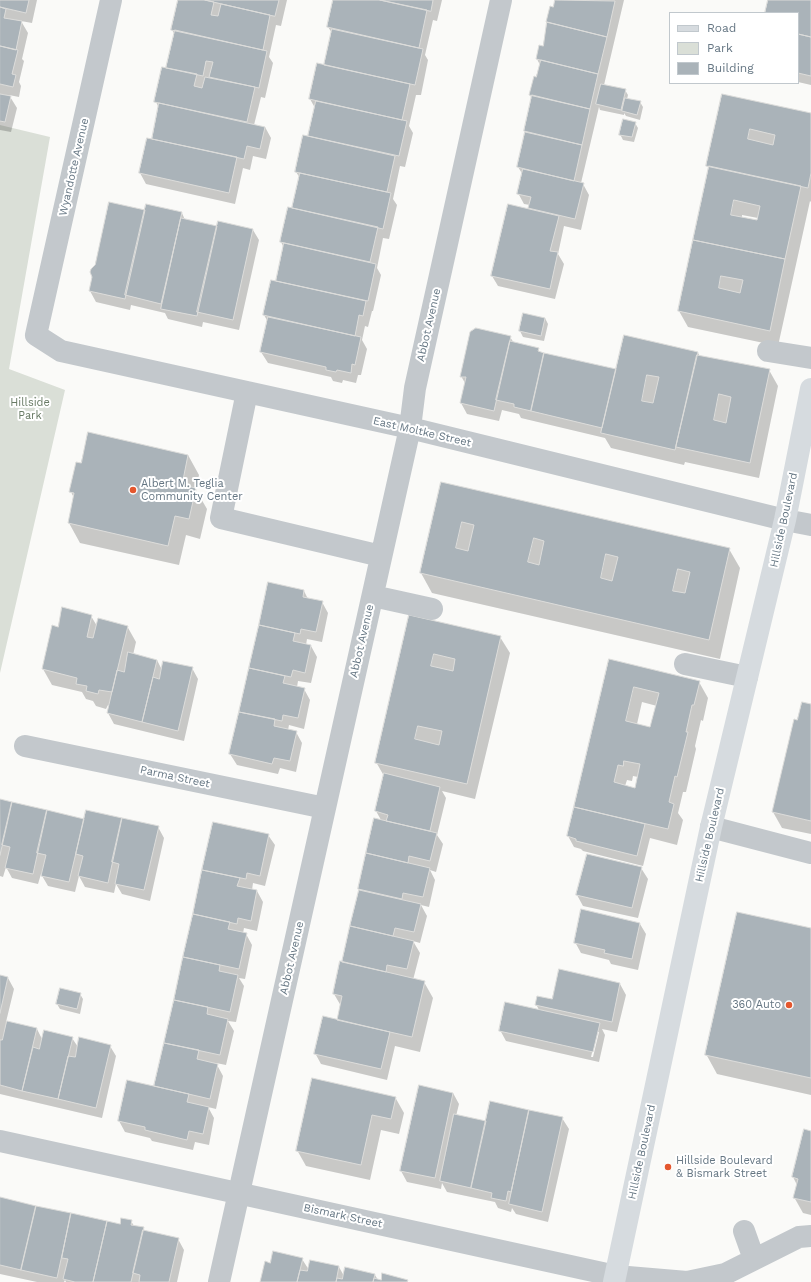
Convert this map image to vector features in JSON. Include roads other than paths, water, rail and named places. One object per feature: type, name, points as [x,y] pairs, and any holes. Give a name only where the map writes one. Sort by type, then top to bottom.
[{"type":"main road","name":"Hillside Boulevard","points":[[615,1279],[711,827],[785,520],[811,389]]},
{"type":"street","name":"Wyandotte Avenue","points":[[36,335],[111,0]]},
{"type":"street","name":"Abbot Avenue","points":[[219,1282],[410,428],[415,388],[501,0]]},
{"type":"street","name":"East Moltke Street","points":[[36,335],[61,351],[410,428],[785,520],[811,525]]},
{"type":"street","points":[[768,351],[811,358]]},
{"type":"street","points":[[247,392],[220,518],[381,556]]},
{"type":"street","points":[[373,596],[432,609]]},
{"type":"street","points":[[686,664],[747,677]]},
{"type":"street","name":"Parma Street","points":[[25,746],[325,808]]},
{"type":"street","points":[[711,827],[811,853]]},
{"type":"street","name":"Bismark Street","points":[[0,1141],[239,1193],[615,1279],[687,1282],[725,1274],[799,1237],[811,1236]]},
{"type":"street","points":[[744,1231],[754,1259]]},
{"type":"place","name":"Albert M. Teglia Community Center","points":[[133,490]]},
{"type":"place","name":"360 Auto","points":[[789,1005]]},
{"type":"place","name":"Hillside Boulevard & Bismark Street","points":[[668,1167]]},
{"type":"park label","name":"Hillside Park","points":[[30,409]]}]
